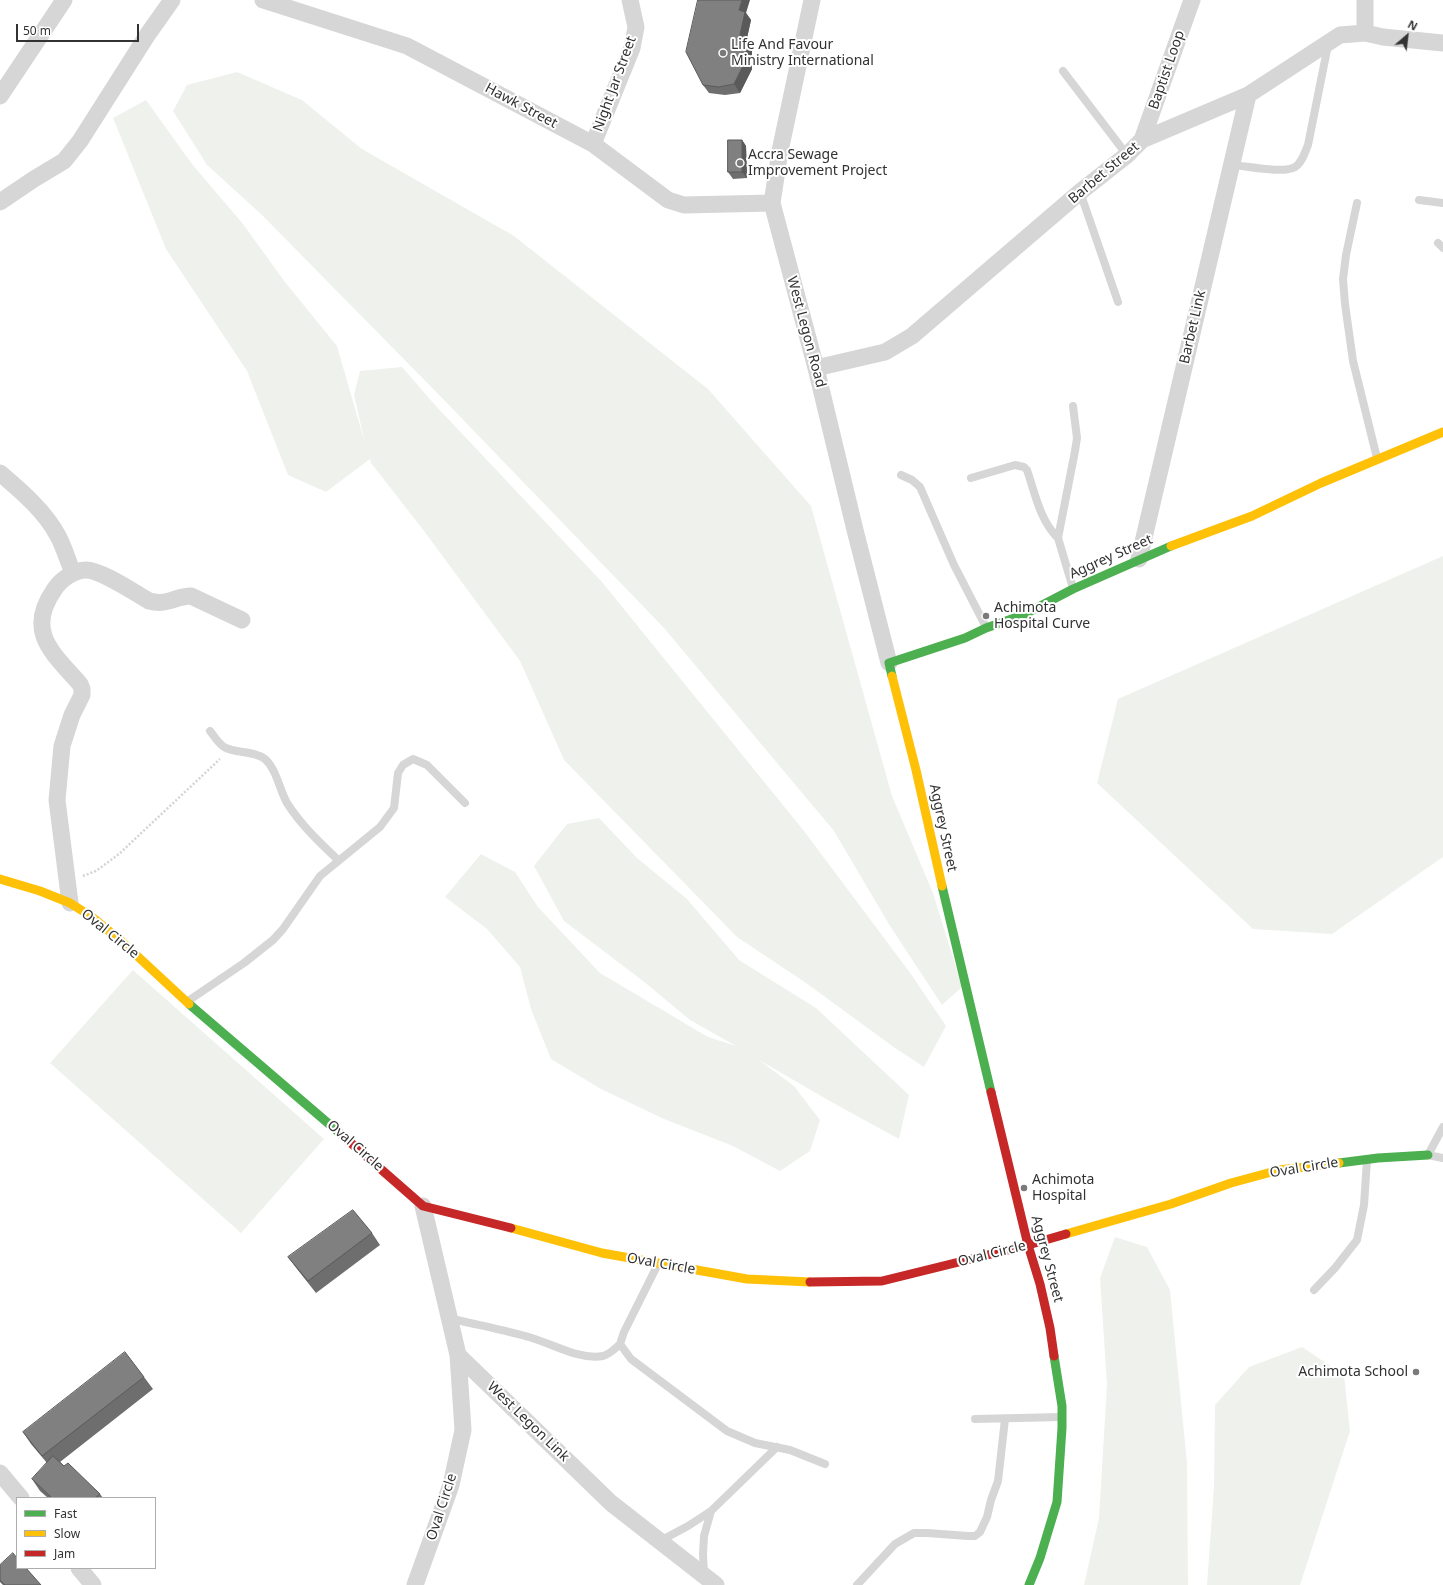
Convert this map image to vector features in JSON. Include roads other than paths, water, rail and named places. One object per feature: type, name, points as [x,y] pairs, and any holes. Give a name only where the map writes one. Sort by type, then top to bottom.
[{"type":"street","points":[[0,96],[64,0]]},
{"type":"street","points":[[0,202],[64,161],[80,141],[148,34],[172,0]]},
{"type":"street","name":"Hawk Street","points":[[262,0],[407,46],[593,144],[668,200],[684,205],[772,203]]},
{"type":"street","name":"Night Jar Street","points":[[593,144],[632,48],[636,27],[630,0]]},
{"type":"street","name":"West Legon Road","points":[[812,0],[780,151],[772,203],[816,368],[888,663]]},
{"type":"street","name":"Baptist Loop","points":[[1142,140],[1192,0]]},
{"type":"street","points":[[1365,0],[1365,33]]},
{"type":"street","name":"Barbet Street","points":[[816,368],[886,352],[912,336],[1080,192],[1128,154],[1142,140],[1248,95],[1340,35],[1365,33],[1383,38],[1443,44]]},
{"type":"street","name":"Barbet Link","points":[[1139,559],[1248,95]]},
{"type":"street","name":"Aggrey Street","points":[[1029,1585],[1040,1558],[1057,1502],[1061,1459],[1062,1418],[1058,1376],[1050,1328],[1040,1284],[1028,1245],[932,845],[916,770],[888,663],[965,638],[986,628],[1023,615],[1073,588],[1139,559],[1196,536],[1252,516],[1377,458],[1443,432]]},
{"type":"street","points":[[0,473],[26,496],[46,518],[58,536],[72,573]]},
{"type":"street","points":[[70,903],[57,800],[62,746],[72,715],[82,695],[82,689],[80,684],[50,650],[42,634],[40,622],[48,598],[57,585],[72,573],[87,570],[100,574],[149,601],[158,603],[187,596],[197,598],[242,620]]},
{"type":"street","name":"Oval Circle","points":[[0,879],[40,891],[70,903],[92,917],[120,940],[187,1002],[294,1092],[423,1206],[526,1232],[602,1254],[747,1279],[822,1283],[882,1281],[1028,1245],[1164,1206],[1231,1183],[1279,1170],[1367,1159],[1428,1155]]},
{"type":"street","points":[[423,1206],[448,1318],[458,1355]]},
{"type":"street","name":"Oval Circle","points":[[415,1585],[451,1485],[463,1430],[458,1355]]},
{"type":"street","name":"West Legon Link","points":[[458,1355],[611,1503],[710,1580]]},
{"type":"street","points":[[0,1473],[20,1497]]},
{"type":"street","points":[[80,1569],[93,1585]]},
{"type":"lane","points":[[1232,165],[1286,170],[1296,167],[1304,157],[1308,145],[1328,42]]},
{"type":"lane","points":[[1063,71],[1128,154]]},
{"type":"lane","points":[[1080,192],[1118,302]]},
{"type":"lane","points":[[1419,200],[1443,203]]},
{"type":"lane","points":[[1357,203],[1346,255],[1343,279],[1353,361],[1377,458]]},
{"type":"lane","points":[[1073,406],[1077,438],[1058,538],[1073,588]]},
{"type":"lane","points":[[971,478],[1015,465],[1024,467],[1028,470],[1045,522],[1058,538]]},
{"type":"lane","points":[[901,475],[912,480],[920,487],[954,565],[986,628]]},
{"type":"lane","points":[[210,731],[220,744],[229,750],[264,758],[269,764],[286,801],[301,823],[338,860]]},
{"type":"lane","points":[[187,1002],[244,963],[273,940],[283,929],[320,876],[380,827],[394,808],[398,773],[402,765],[408,760],[413,759],[427,765],[465,803]]},
{"type":"lane","points":[[1443,1127],[1428,1155],[1443,1158]]},
{"type":"lane","points":[[1314,1290],[1335,1268],[1356,1240],[1364,1206],[1367,1159]]},
{"type":"lane","points":[[448,1318],[533,1338],[566,1351],[587,1356],[603,1356],[613,1351],[620,1344],[624,1332],[658,1263]]},
{"type":"lane","points":[[620,1344],[631,1359],[727,1431],[755,1443],[790,1450],[825,1464]]},
{"type":"lane","points":[[975,1419],[1062,1418]]},
{"type":"lane","points":[[857,1585],[895,1544],[914,1533],[975,1536],[980,1532],[987,1517],[998,1481],[1005,1419]]},
{"type":"lane","points":[[660,1541],[688,1526],[711,1511],[777,1447]]},
{"type":"lane","points":[[710,1580],[703,1554],[704,1536],[711,1511]]},
{"type":"place","name":"Life And Favour Ministry International","points":[[723,53]]},
{"type":"place","name":"Accra Sewage Improvement Project","points":[[740,163]]},
{"type":"place","name":"Achimota Hospital Curve","points":[[986,616]]},
{"type":"place","name":"Achimota Hospital","points":[[1024,1188]]},
{"type":"place","name":"Achimota School","points":[[1416,1372]]}]
